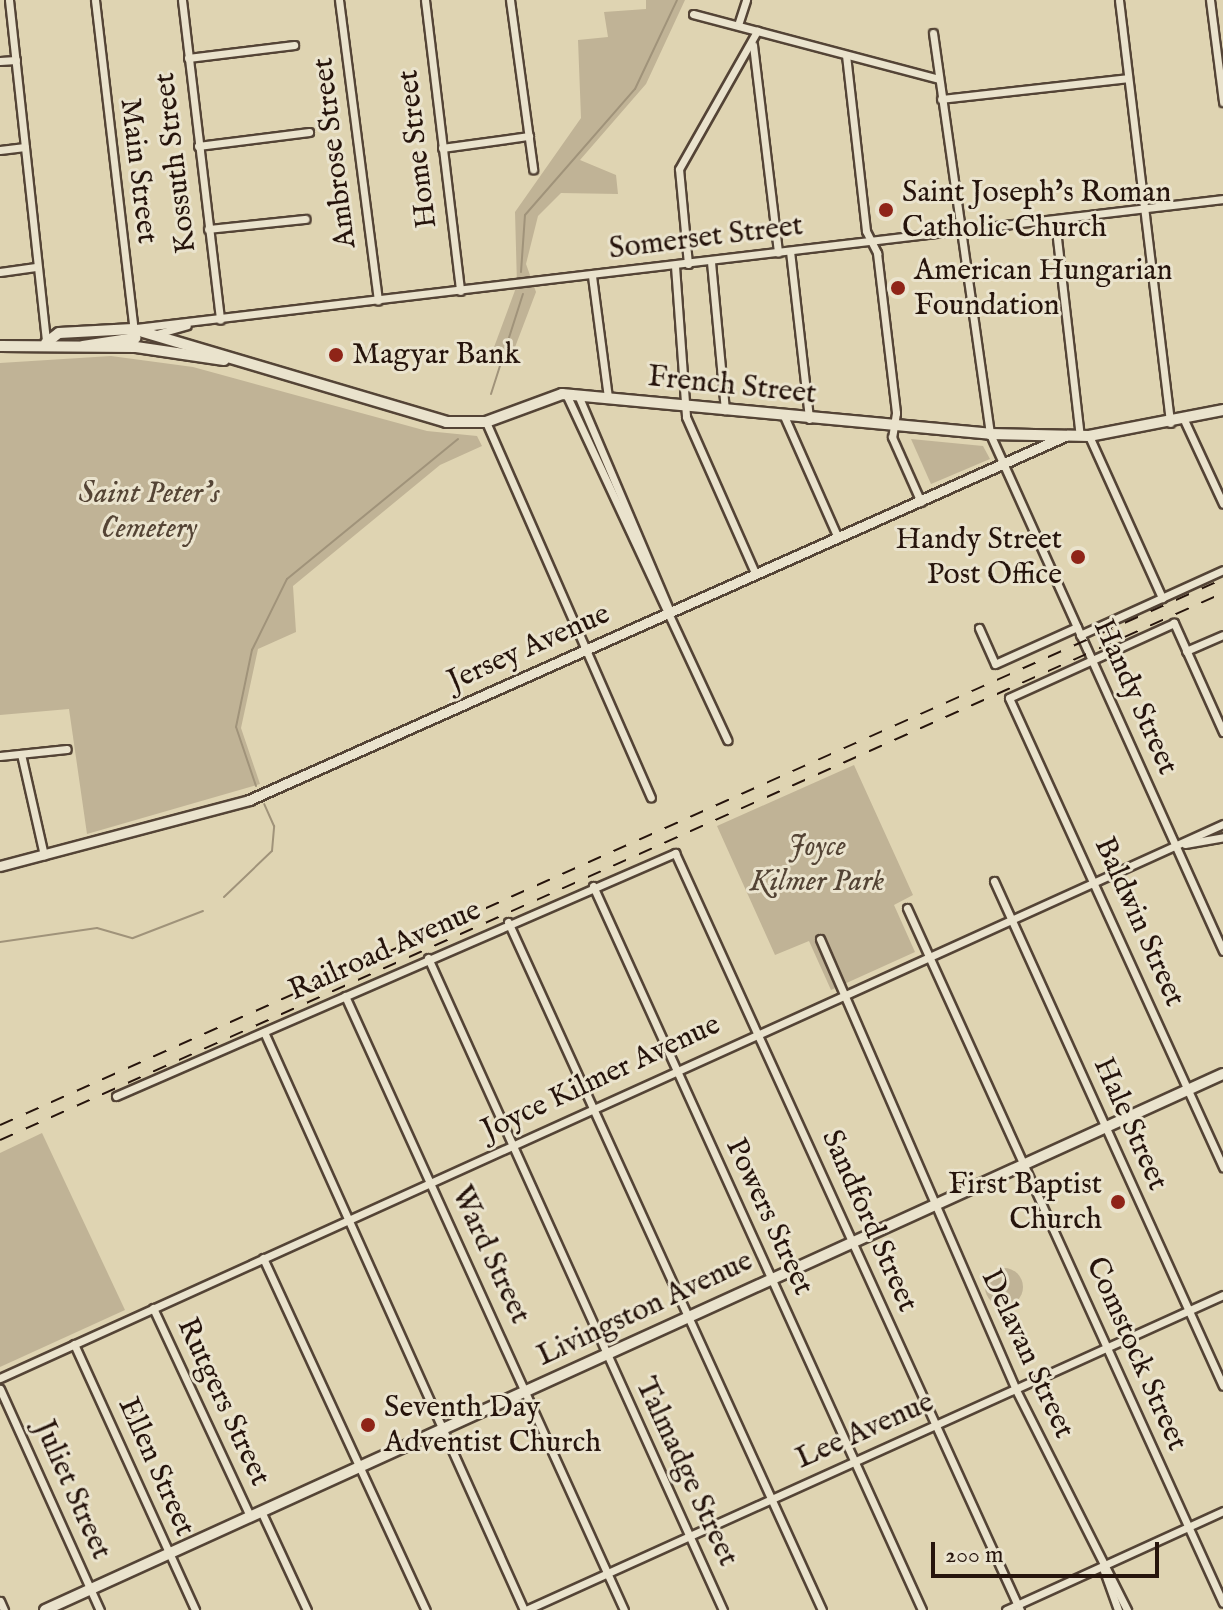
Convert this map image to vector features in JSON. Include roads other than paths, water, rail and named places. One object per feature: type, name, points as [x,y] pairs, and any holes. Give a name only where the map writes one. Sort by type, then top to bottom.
[{"type":"main road","name":"Somerset Street","points":[[46,343],[59,333],[135,338]]},
{"type":"main road","name":"French Street","points":[[135,338],[155,334],[414,416],[486,422],[566,394],[809,419],[990,434],[1065,436],[1171,425],[1223,410]]},
{"type":"main road","name":"French Street","points":[[135,338],[247,364]]},
{"type":"main road","name":"Somerset Street","points":[[0,346],[46,343],[82,347],[135,338]]},
{"type":"main road","name":"Livingston Avenue","points":[[45,1610],[1223,1074]]},
{"type":"street","points":[[9,0],[46,343]]},
{"type":"street","name":"Main Street","points":[[95,0],[135,338]]},
{"type":"street","name":"Kossuth Street","points":[[182,0],[220,320]]},
{"type":"street","name":"Ambrose Street","points":[[339,0],[378,300]]},
{"type":"street","name":"Home Street","points":[[425,0],[460,291]]},
{"type":"street","points":[[510,0],[533,169]]},
{"type":"street","points":[[738,25],[746,0]]},
{"type":"street","points":[[1119,0],[1171,425]]},
{"type":"street","points":[[1210,0],[1223,102]]},
{"type":"street","points":[[693,14],[939,79]]},
{"type":"street","points":[[688,264],[679,169],[753,45],[757,31]]},
{"type":"street","name":"Handy Street","points":[[933,33],[990,434],[1223,951]]},
{"type":"street","points":[[188,58],[294,45]]},
{"type":"street","points":[[753,45],[778,253]]},
{"type":"street","points":[[846,55],[893,426],[921,502]]},
{"type":"street","points":[[0,61],[16,60]]},
{"type":"street","points":[[941,99],[1128,78]]},
{"type":"street","points":[[198,146],[309,132]]},
{"type":"street","points":[[442,148],[529,136]]},
{"type":"street","points":[[0,150],[25,147]]},
{"type":"street","name":"Somerset Street","points":[[135,338],[195,323],[1223,199]]},
{"type":"street","points":[[208,229],[305,219]]},
{"type":"street","points":[[1055,221],[1084,436],[1162,598]]},
{"type":"street","points":[[790,251],[809,419]]},
{"type":"street","points":[[711,262],[725,410]]},
{"type":"street","points":[[675,266],[686,406],[755,573]]},
{"type":"street","points":[[0,272],[36,267]]},
{"type":"street","points":[[592,276],[608,398]]},
{"type":"street","name":"Somerset Street","points":[[155,334],[195,323]]},
{"type":"street","points":[[566,394],[727,740]]},
{"type":"street","points":[[578,395],[630,510],[669,611]]},
{"type":"street","points":[[784,416],[838,538]]},
{"type":"street","points":[[486,422],[651,797]]},
{"type":"street","points":[[1185,422],[1223,504]]},
{"type":"street","name":"Jersey Avenue","points":[[0,866],[249,800],[1065,436]]},
{"type":"street","points":[[620,515],[630,510]]},
{"type":"street","points":[[979,628],[995,664],[1162,598],[1223,570]]},
{"type":"street","points":[[1091,660],[1174,623],[1223,732]]},
{"type":"street","points":[[1186,651],[1223,635]]},
{"type":"street","name":"Baldwin Street","points":[[1091,660],[1009,698],[1223,1167]]},
{"type":"street","points":[[0,756],[67,749]]},
{"type":"street","points":[[21,754],[44,855]]},
{"type":"street","name":"Joyce Kilmer Avenue","points":[[0,1378],[757,1032],[1223,824]]},
{"type":"street","points":[[1175,845],[1223,837]]},
{"type":"street","name":"Railroad Avenue","points":[[116,1096],[508,922],[675,853]]},
{"type":"street","name":"Sandford Street","points":[[675,853],[1019,1607]]},
{"type":"street","name":"Hale Street","points":[[994,881],[1223,1386]]},
{"type":"street","name":"Powers Street","points":[[593,886],[922,1610]]},
{"type":"street","name":"Comstock Street","points":[[907,908],[1223,1603]]},
{"type":"street","points":[[508,922],[822,1610]]},
{"type":"street","name":"Delavan Street","points":[[820,939],[1015,1388],[1127,1610]]},
{"type":"street","name":"Talmadge Street","points":[[428,958],[723,1610]]},
{"type":"street","name":"Ward Street","points":[[345,996],[624,1610]]},
{"type":"street","points":[[264,1032],[525,1610]]},
{"type":"street","points":[[263,1258],[426,1610]]},
{"type":"street","name":"Lee Avenue","points":[[525,1610],[1223,1295]]},
{"type":"street","name":"Rutgers Street","points":[[153,1308],[250,1516]]},
{"type":"street","name":"Ellen Street","points":[[74,1344],[195,1610]]},
{"type":"street","name":"Juliet Street","points":[[0,1389],[100,1610]]},
{"type":"street","name":"Rutgers Street","points":[[261,1511],[307,1610]]},
{"type":"street","points":[[1006,1610],[1019,1607],[1223,1511]]},
{"type":"street","name":"Delavan Street","points":[[1103,1566],[1118,1610]]},
{"type":"street","points":[[0,1601],[4,1610]]},
{"type":"waterway","points":[[521,272],[525,215],[635,89],[677,0]]},
{"type":"waterway","points":[[491,394],[523,294]]},
{"type":"waterway","points":[[256,786],[236,727],[252,650],[287,579],[458,439]]},
{"type":"waterway","points":[[224,897],[272,851],[274,826],[264,804]]},
{"type":"waterway","points":[[0,942],[97,928],[133,938],[203,911]]},
{"type":"railway","points":[[0,1125],[1223,579]]},
{"type":"railway","points":[[0,1140],[1223,593]]},
{"type":"place","name":"Saint Joseph's Roman Catholic Church","points":[[886,210]]},
{"type":"place","name":"American Hungarian Foundation","points":[[898,288]]},
{"type":"place","name":"Magyar Bank","points":[[336,355]]},
{"type":"place","name":"Handy Street Post Office","points":[[1078,557]]},
{"type":"place","name":"First Baptist Church","points":[[1118,1202]]},
{"type":"place","name":"Seventh Day Adventist Church","points":[[368,1425]]},
{"type":"park label","name":"Saint Peter's Cemetery","points":[[149,511]]},
{"type":"park label","name":"Joyce Kilmer Park","points":[[817,864]]}]
